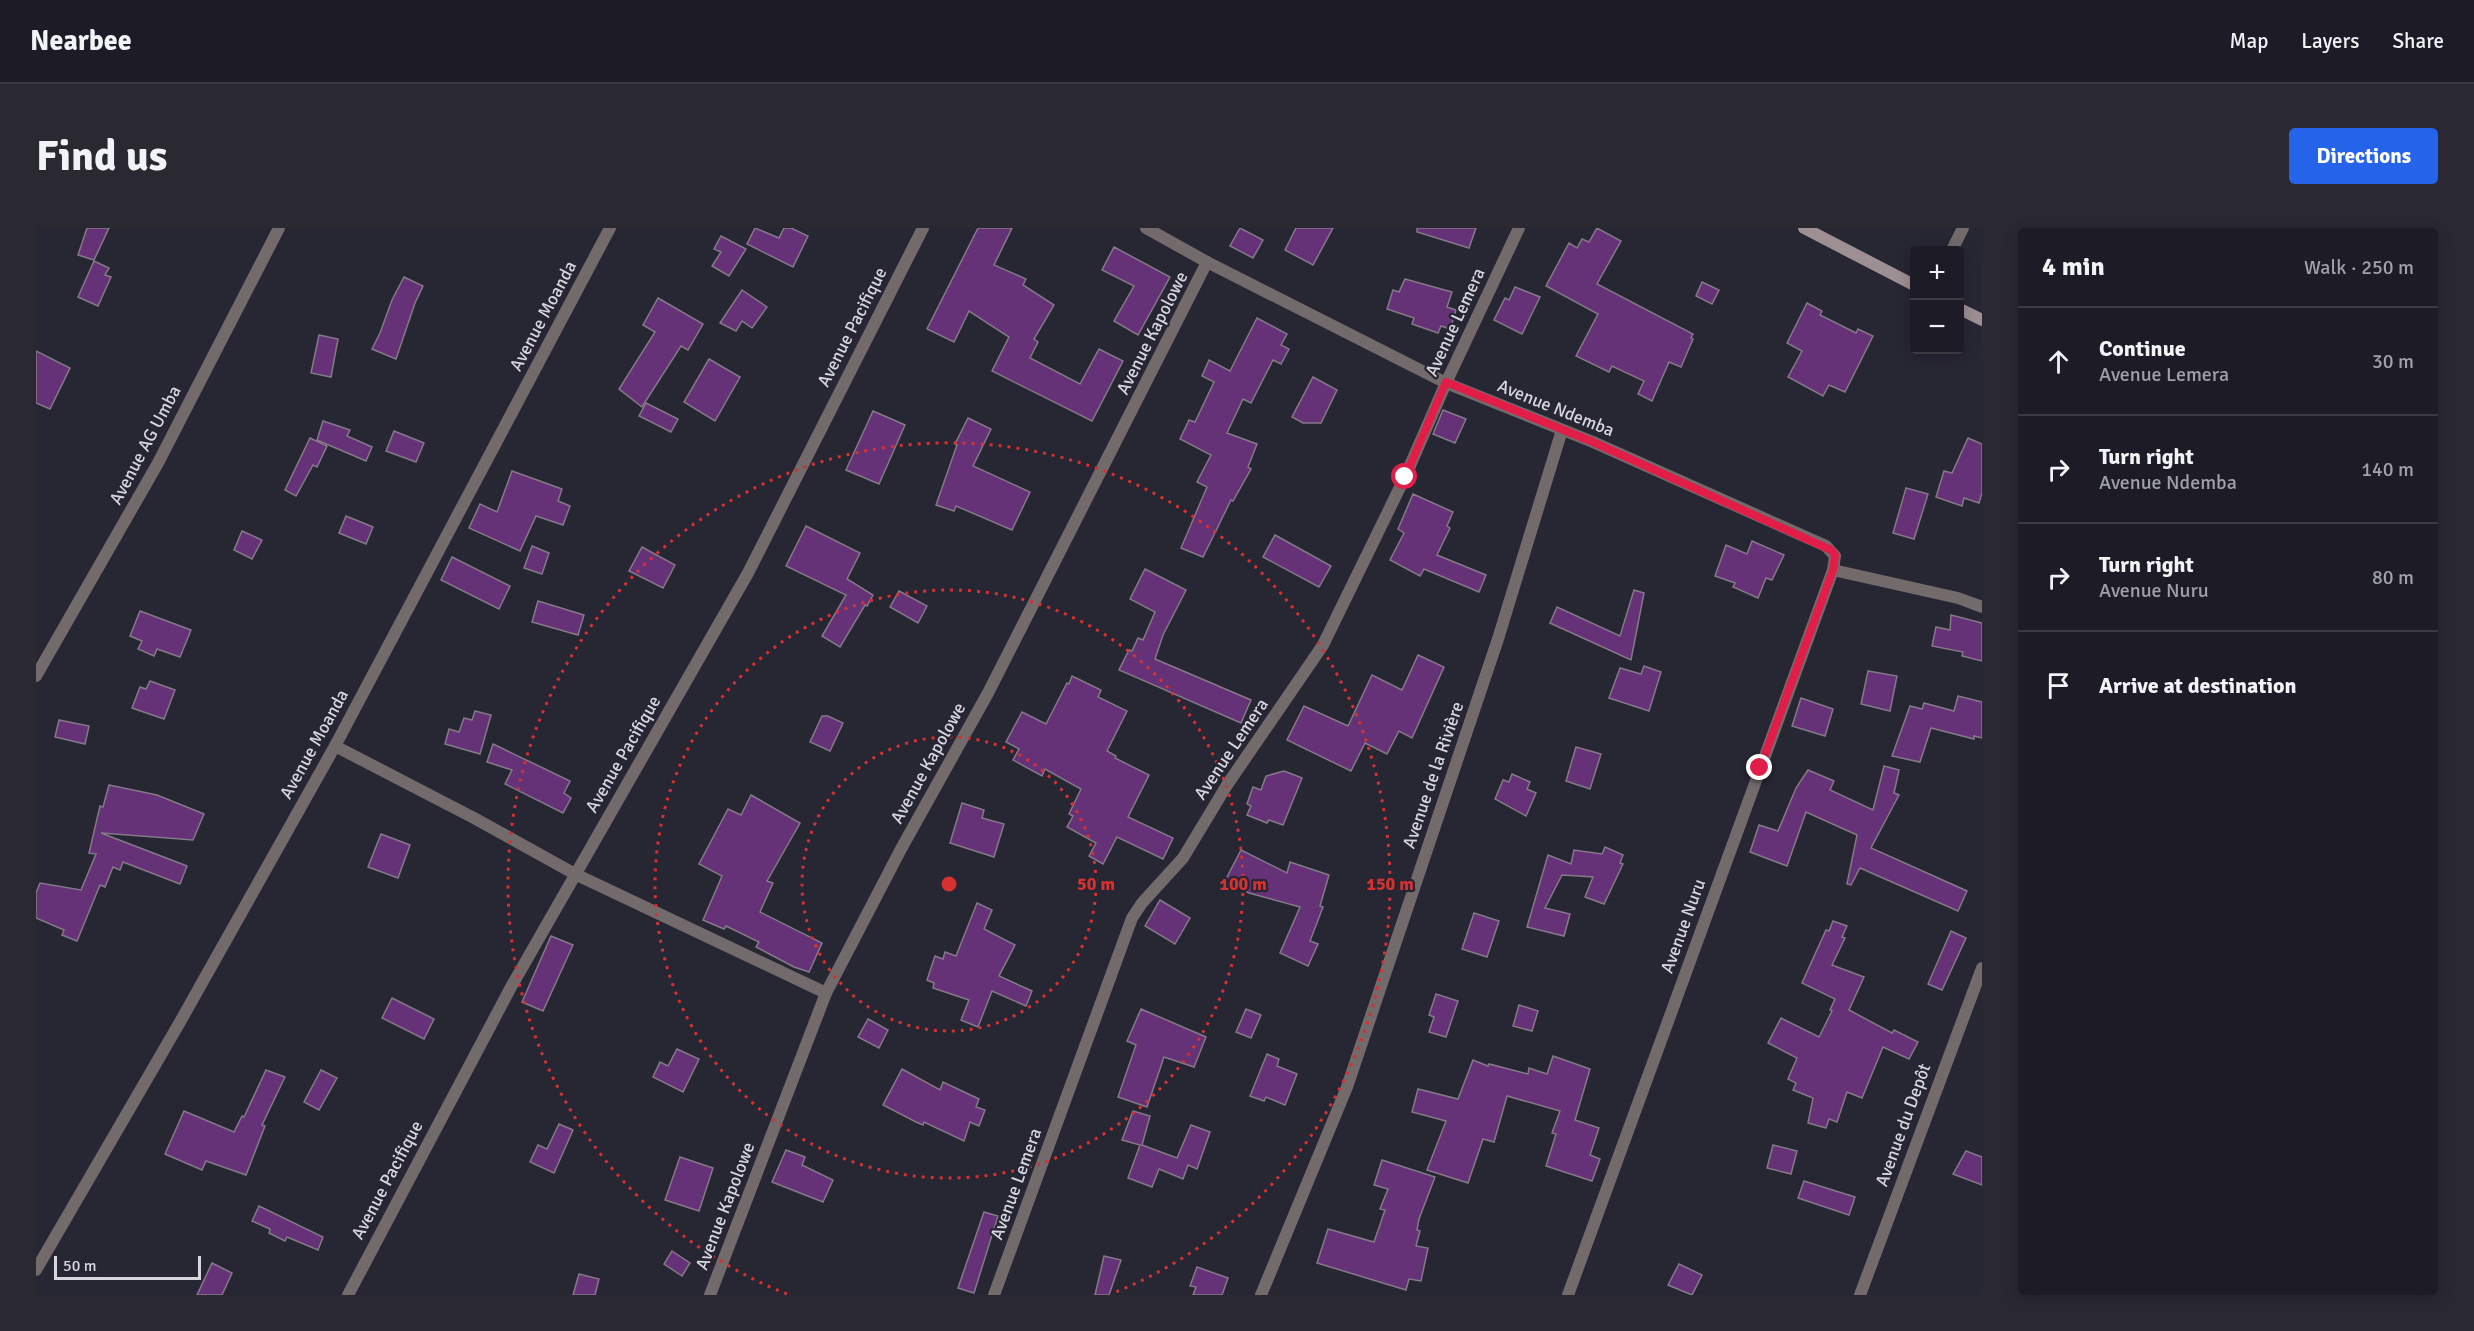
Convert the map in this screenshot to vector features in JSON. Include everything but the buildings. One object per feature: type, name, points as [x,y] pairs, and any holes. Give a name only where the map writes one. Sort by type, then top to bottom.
[{"type":"street","name":"Avenue AG Umba","points":[[36,676],[158,463],[279,228]]},
{"type":"street","name":"Avenue Moanda","points":[[36,1270],[180,1022],[335,746],[610,228]]},
{"type":"street","name":"Avenue Pacifique","points":[[348,1295],[457,1086],[575,874],[748,573],[923,228]]},
{"type":"street","name":"Avenue Ndemba","points":[[1146,228],[1208,262],[1446,382],[1562,430],[1826,546],[1835,555],[1833,570]]},
{"type":"street","name":"Avenue Lemera","points":[[994,1295],[1132,918],[1142,903],[1183,858],[1227,785],[1323,645],[1405,477],[1446,382],[1519,228]]},
{"type":"street","points":[[1804,228],[1910,283]]},
{"type":"street","points":[[1954,246],[1963,228]]},
{"type":"street","name":"Avenue Kapolowe","points":[[711,1295],[826,993],[901,849],[993,683],[1208,262]]},
{"type":"street","points":[[1964,312],[1982,321]]},
{"type":"street","name":"Avenue de la Rivière","points":[[1261,1295],[1351,1076],[1498,639],[1562,430]]},
{"type":"street","points":[[1833,570],[1958,598],[1982,607]]},
{"type":"street","name":"Avenue Nuru","points":[[1568,1295],[1833,570]]},
{"type":"street","points":[[335,746],[474,818],[575,874],[826,993]]},
{"type":"street","name":"Avenue du Depôt","points":[[1860,1295],[1928,1106],[1982,968]]},
{"type":"route","points":[[1405,477],[1446,382],[1593,442],[1831,550],[1835,555],[1833,570],[1760,768]]}]
